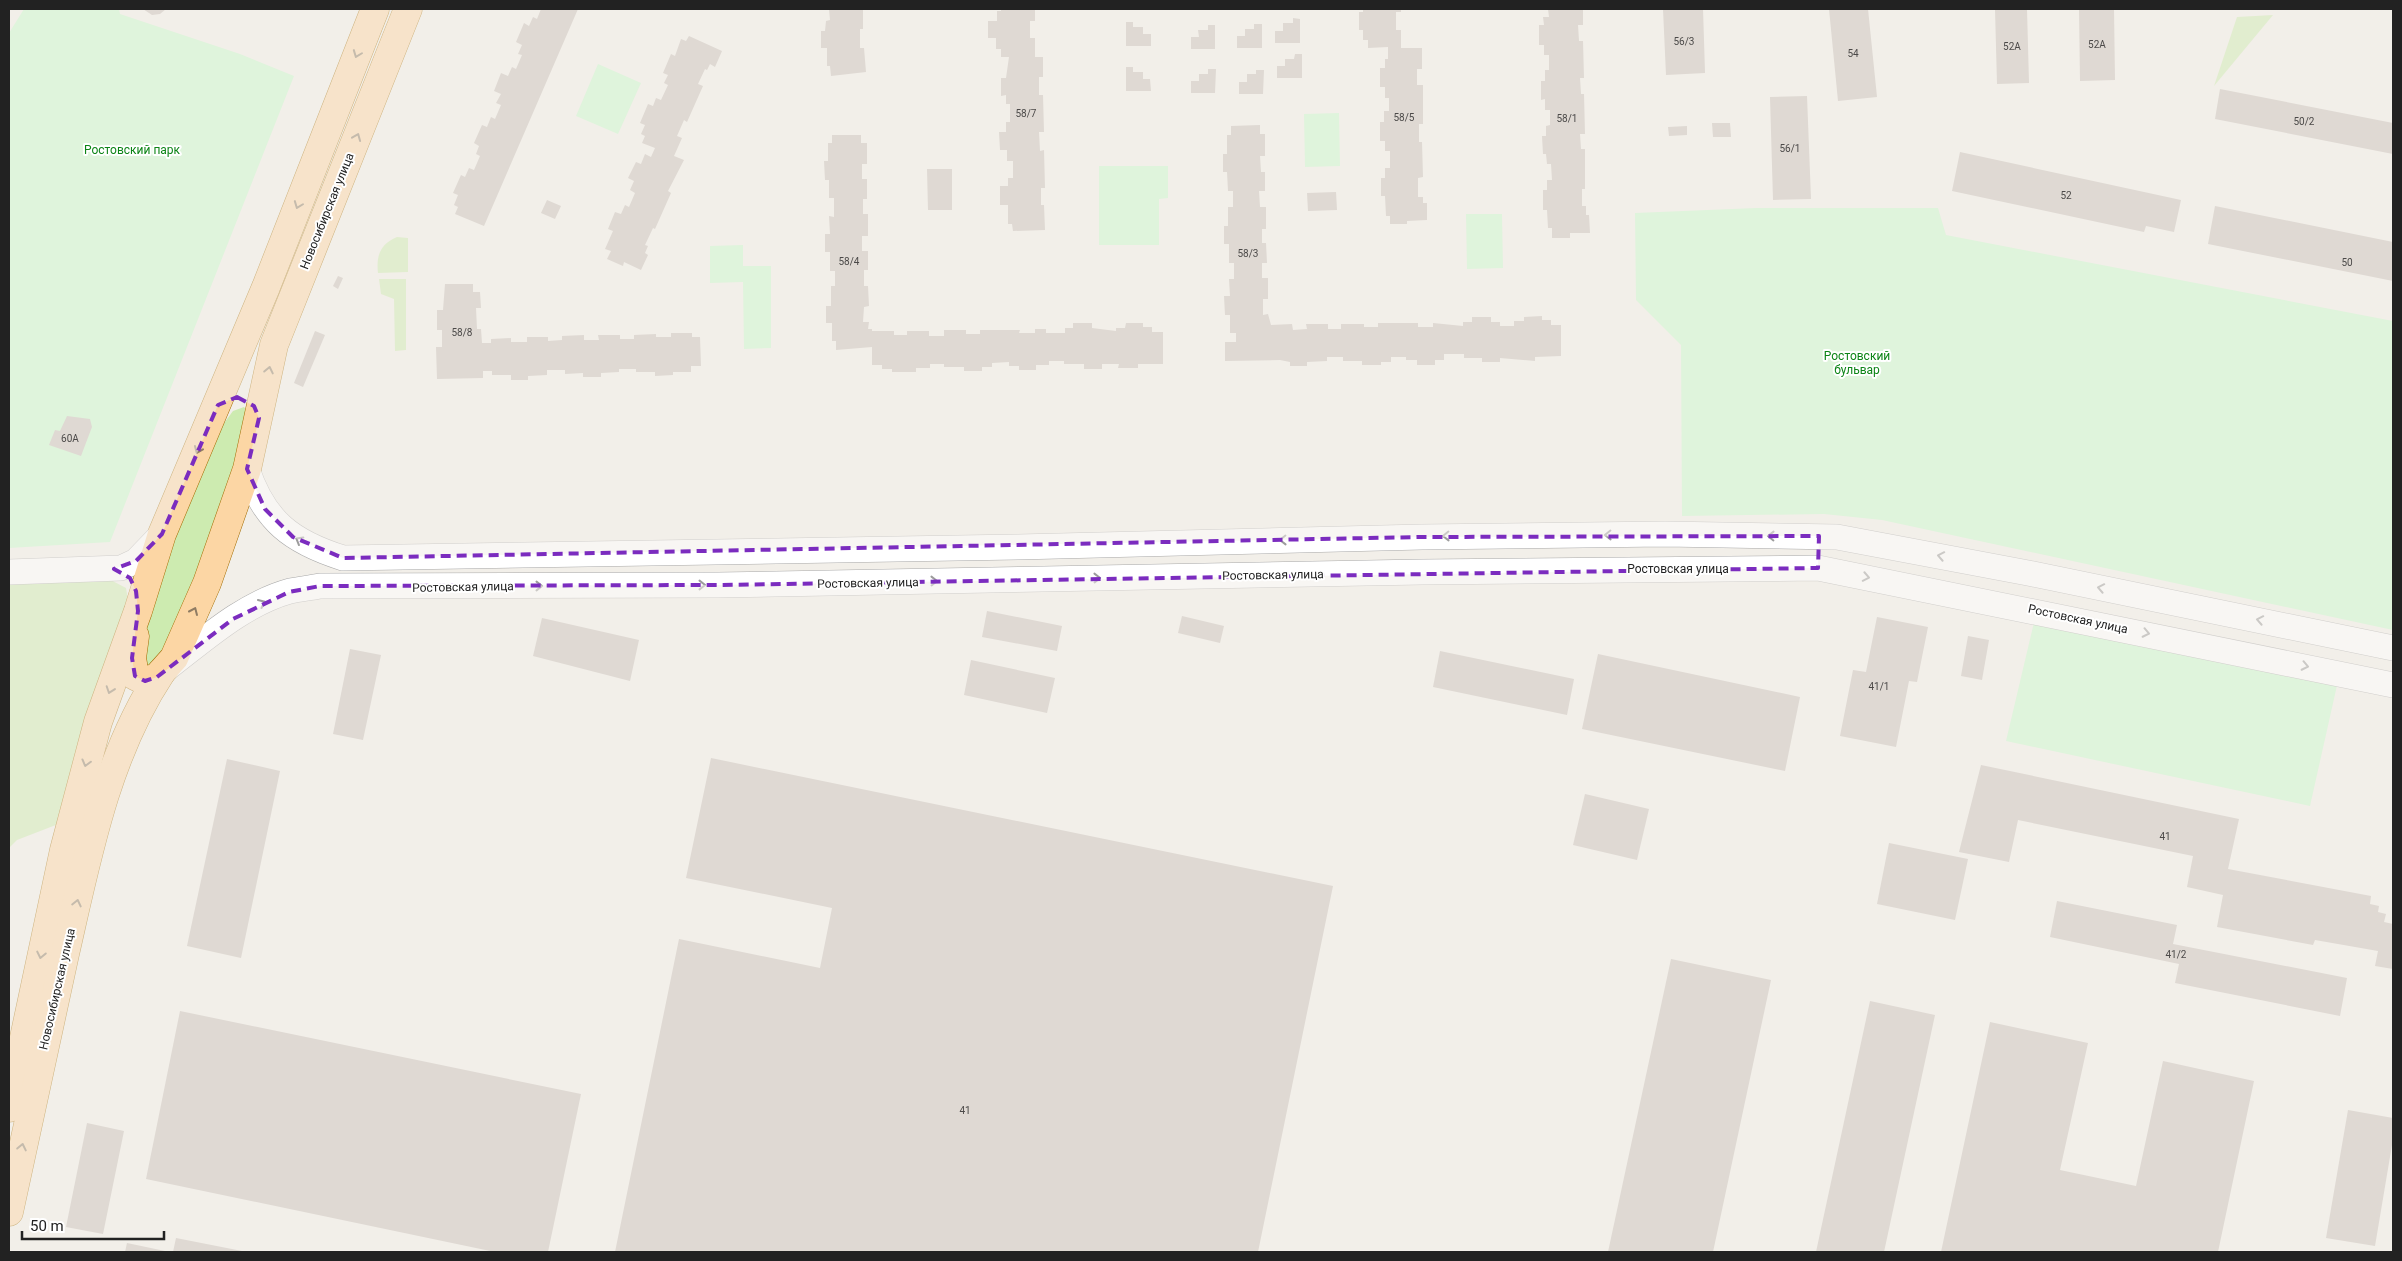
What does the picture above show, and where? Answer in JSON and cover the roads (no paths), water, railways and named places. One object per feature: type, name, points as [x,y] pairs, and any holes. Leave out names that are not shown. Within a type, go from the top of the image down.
[{"type":"main road","points":[[163,672],[157,678],[145,681],[136,676],[132,658],[138,611],[162,534],[218,405],[266,287],[375,9]]},
{"type":"main road","name":"Новосибирская улица","points":[[9,1212],[88,851],[114,769],[142,702],[174,658],[207,583],[247,469],[274,346],[408,9]]},
{"type":"main road","points":[[218,405],[228,398],[244,398],[254,406],[258,418]]},
{"type":"main road","name":"Новосибирская улица","points":[[9,1108],[64,850],[100,716],[138,611]]},
{"type":"street","points":[[247,469],[255,492],[279,526],[293,537],[318,550],[344,558],[1422,537],[1665,534],[1837,536],[2019,571],[2393,648]]},
{"type":"street","points":[[9,572],[114,569],[136,561],[162,534]]},
{"type":"street","points":[[1818,568],[1819,536]]},
{"type":"street","points":[[829,550],[829,583]]},
{"type":"street","name":"Ростовская улица","points":[[163,672],[234,619],[258,605],[290,592],[320,586],[829,583],[1412,572],[1818,568],[2393,685]]},
{"type":"street","points":[[114,569],[123,572],[134,584],[138,611]]},
{"type":"park label","name":"Ростовский парк","points":[[132,150]]},
{"type":"park label","name":"Ростовский бульвар","points":[[1857,363]]}]
